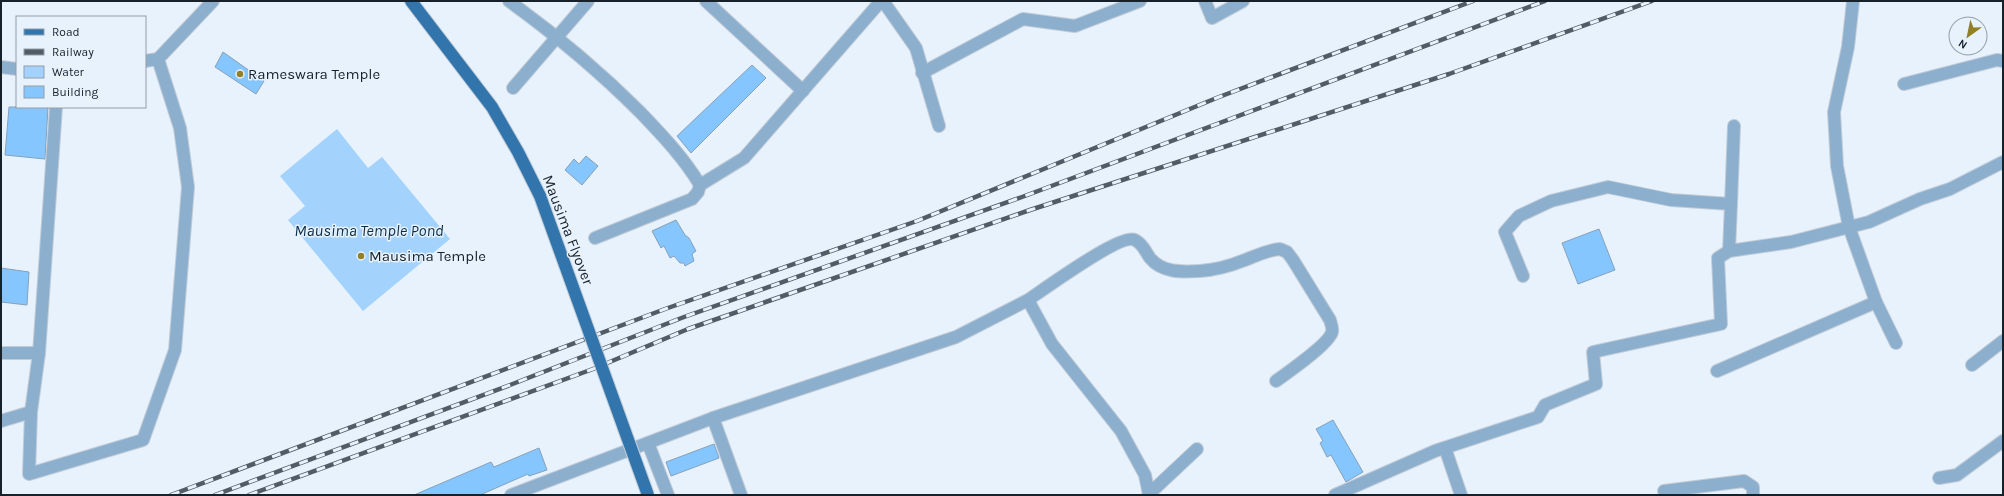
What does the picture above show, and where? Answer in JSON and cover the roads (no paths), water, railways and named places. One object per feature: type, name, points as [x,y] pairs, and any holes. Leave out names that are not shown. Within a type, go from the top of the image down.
[{"type":"main road","name":"Mausima Flyover","points":[[411,1],[492,108],[518,152],[540,196],[648,495]]},
{"type":"street","points":[[146,61],[158,59],[213,1]]},
{"type":"street","points":[[509,1],[557,36],[608,79],[667,140],[700,185]]},
{"type":"street","points":[[513,88],[588,1]]},
{"type":"street","points":[[706,1],[803,91]]},
{"type":"street","points":[[595,238],[692,199],[698,192],[700,185],[744,158],[882,1],[916,48],[922,73],[939,126]]},
{"type":"street","points":[[922,73],[1022,19],[1075,26],[1140,1]]},
{"type":"street","points":[[1205,1],[1212,18],[1243,1]]},
{"type":"street","points":[[1853,1],[1848,47],[1834,112],[1837,166],[1849,227],[1876,302],[1896,343]]},
{"type":"street","points":[[56,108],[39,353],[31,412],[29,474],[143,440],[175,350],[188,187],[180,128],[158,59]]},
{"type":"street","points":[[1904,84],[1997,60],[2003,61]]},
{"type":"street","points":[[1,67],[16,69]]},
{"type":"street","points":[[1729,251],[1734,126]]},
{"type":"street","points":[[1335,495],[1445,448],[1538,417],[1544,405],[1596,384],[1593,352],[1721,324],[1718,258],[1729,251],[1791,242],[1869,222],[1920,199],[1950,189],[2003,162]]},
{"type":"street","points":[[1524,276],[1505,232],[1519,216],[1551,201],[1608,187],[1671,200],[1730,204]]},
{"type":"street","points":[[511,495],[713,418],[956,337],[1028,300],[1094,256],[1119,241],[1129,238],[1134,239],[1142,245],[1157,266],[1168,270],[1202,271],[1240,262],[1266,252],[1280,249],[1287,252],[1330,320],[1332,333],[1326,342],[1276,381]]},
{"type":"street","points":[[1028,300],[1052,344],[1121,431],[1145,475],[1149,495]]},
{"type":"street","points":[[1717,372],[1876,302]]},
{"type":"street","points":[[1972,365],[2003,341]]},
{"type":"street","points":[[1,353],[39,353]]},
{"type":"street","points":[[1,421],[31,412]]},
{"type":"street","points":[[713,418],[741,495]]},
{"type":"street","points":[[1939,478],[1957,475],[2003,441]]},
{"type":"street","points":[[648,443],[668,495]]},
{"type":"street","points":[[1149,495],[1197,448]]},
{"type":"street","points":[[1445,448],[1461,495]]},
{"type":"street","points":[[1664,490],[1744,481],[1753,487],[1754,495]]},
{"type":"water","name":"Mausima Temple Pond","points":[[337,129],[368,168],[382,157],[450,239],[363,311],[288,220],[305,206],[280,176]]},
{"type":"railway","points":[[171,495],[665,309],[917,221],[1219,97],[1473,1]]},
{"type":"railway","points":[[215,495],[510,385],[684,317],[1022,197],[1545,1]]},
{"type":"railway","points":[[249,495],[593,369],[688,329],[1030,210],[1449,74],[1652,1]]},
{"type":"place","name":"Rameswara Temple","points":[[240,74]]},
{"type":"place","name":"Mausima Temple","points":[[361,256]]}]
